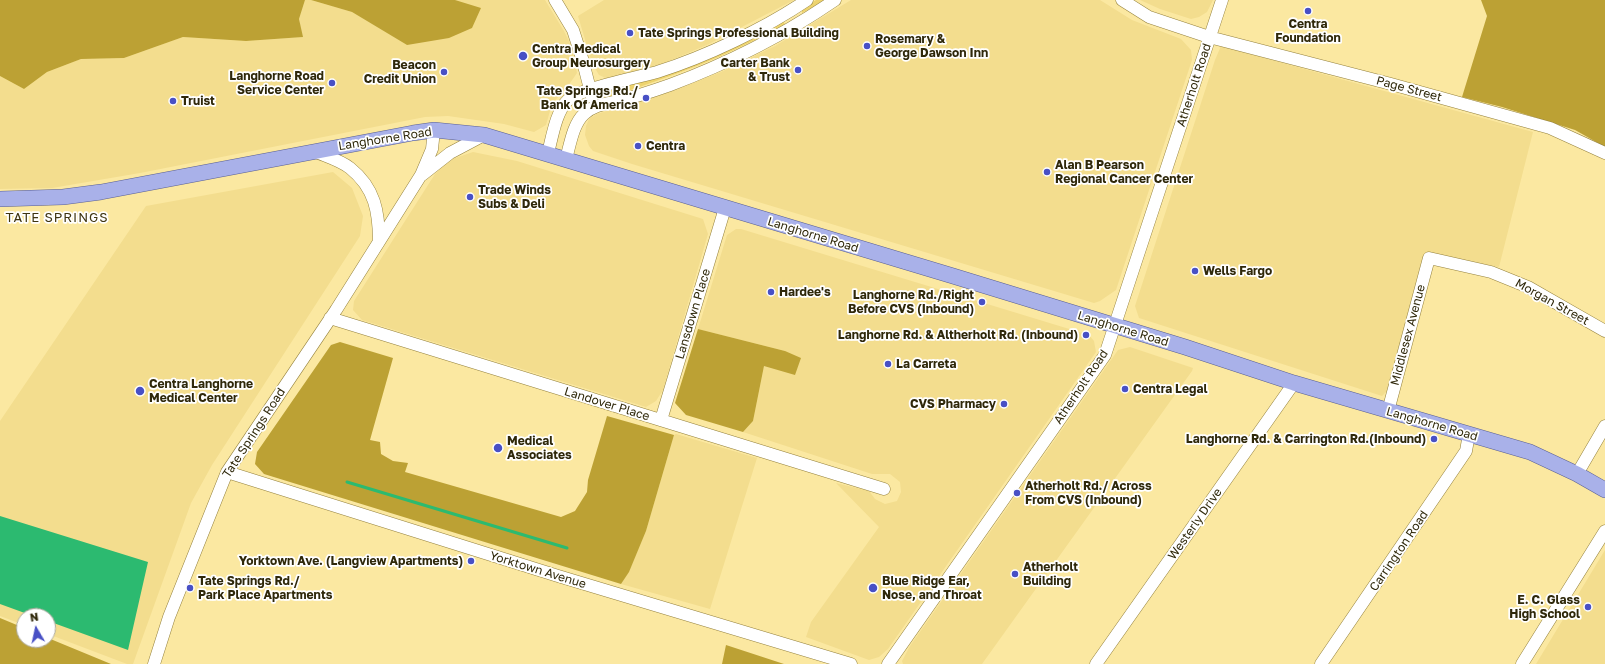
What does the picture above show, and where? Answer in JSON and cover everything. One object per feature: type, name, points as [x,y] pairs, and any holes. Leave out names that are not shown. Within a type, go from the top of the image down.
[{"type":"main road","name":"Langhorne Road","points":[[0,199],[63,197],[101,192],[314,151],[434,130],[484,135],[566,158],[725,208],[953,276],[1294,383],[1530,452],[1577,474],[1605,490]]},
{"type":"street","points":[[555,0],[573,30],[582,58],[589,90],[595,106]]},
{"type":"street","points":[[548,153],[556,119],[568,99],[589,90],[658,71],[727,44],[791,11],[807,0]]},
{"type":"street","points":[[566,158],[579,121],[583,115],[595,106],[619,101],[670,85],[745,54],[798,25],[836,0]]},
{"type":"street","name":"Page Street","points":[[1122,0],[1149,16],[1209,37],[1421,92],[1550,128],[1605,153]]},
{"type":"street","name":"Atherholt Road","points":[[888,664],[1105,355],[1116,327],[1222,0]]},
{"type":"street","name":"Tate Springs Road","points":[[154,664],[169,617],[227,472],[380,242],[421,176],[432,149],[434,130]]},
{"type":"street","name":"Tate Springs Road","points":[[421,176],[450,153],[484,135]]},
{"type":"street","points":[[314,151],[343,163],[362,180],[373,196],[379,216],[380,242]]},
{"type":"street","name":"Lansdown Place","points":[[661,420],[725,208]]},
{"type":"street","name":"Morgan Street","points":[[1429,258],[1491,272],[1528,287],[1605,331]]},
{"type":"street","name":"Middlesex Avenue","points":[[1388,411],[1429,258]]},
{"type":"street","name":"Landover Place","points":[[330,318],[884,489]]},
{"type":"street","name":"Westerly Drive","points":[[1096,664],[1294,383]]},
{"type":"street","points":[[1577,474],[1605,426]]},
{"type":"street","name":"Carrington Road","points":[[1321,664],[1466,451],[1469,434]]},
{"type":"street","name":"Yorktown Avenue","points":[[227,472],[564,578],[850,664]]},
{"type":"street","points":[[1522,664],[1605,531]]},
{"type":"shaded area","points":[[0,0],[305,0],[299,19],[303,37],[246,41],[183,37],[124,58],[81,59],[47,72],[24,89],[0,76]]},
{"type":"shaded area","points":[[305,0],[311,0],[352,12],[407,45],[456,1],[455,0],[545,0],[572,47],[577,73],[552,104],[546,125],[534,132],[504,124],[448,116],[425,117],[140,173],[52,188],[0,189],[0,76],[24,89],[47,72],[81,59],[124,58],[183,37],[246,41],[302,37],[299,19]]},
{"type":"shaded area","points":[[311,0],[455,0],[481,8],[472,28],[449,38],[407,45],[352,12]]},
{"type":"shaded area","points":[[604,0],[794,0],[709,44],[660,65],[617,78],[608,79],[599,75],[592,63],[578,16]]},
{"type":"shaded area","points":[[816,0],[826,0],[802,13],[802,9]]},
{"type":"shaded area","points":[[851,0],[1100,0],[1132,20],[1181,39],[1191,50],[1192,60],[1116,290],[1100,301],[1094,303],[632,164],[593,151],[589,146],[585,135],[586,126],[589,119],[597,114],[673,91],[721,72],[775,46]]},
{"type":"shaded area","points":[[1140,0],[1213,0],[1207,12],[1199,17],[1191,19],[1160,9]]},
{"type":"shaded area","points":[[1481,0],[1605,0],[1605,147],[1575,130],[1502,107],[1462,97],[1487,16]]},
{"type":"shaded area","points":[[783,21],[785,24],[784,25],[700,65],[612,96],[601,95],[601,93],[661,75]]},
{"type":"shaded area","points":[[1221,46],[1533,132],[1499,267],[1433,254],[1421,263],[1387,391],[1382,396],[1139,318],[1135,306],[1215,60]]},
{"type":"shaded area","points":[[473,152],[517,161],[703,219],[708,234],[663,390],[656,401],[646,407],[362,320],[353,310],[354,301],[435,174],[449,160]]},
{"type":"shaded area","name":"Centra Langhorne Medical Center","points":[[333,172],[352,188],[363,216],[360,236],[212,465],[191,503],[133,664],[127,664],[56,637],[56,608],[16,608],[16,622],[0,616],[0,421],[146,206]]},
{"type":"shaded area","points":[[736,229],[741,229],[1089,335],[1094,341],[1096,352],[888,649],[879,657],[869,660],[806,637],[811,622],[879,527],[836,483],[869,491],[875,499],[885,504],[897,501],[901,492],[900,482],[890,474],[872,474],[743,432],[753,421],[764,366],[785,351],[698,329],[727,235]]},
{"type":"shaded area","points":[[698,329],[785,351],[801,358],[795,375],[764,366],[753,421],[743,432],[686,415],[675,403]]},
{"type":"shaded area","points":[[340,342],[393,358],[370,440],[380,442],[381,454],[393,461],[408,463],[405,472],[561,517],[575,511],[587,492],[588,480],[607,416],[674,435],[646,531],[629,572],[621,584],[264,474],[255,464],[257,452],[331,345]]},
{"type":"shaded area","points":[[1130,347],[1193,368],[1192,371],[982,664],[903,664],[902,661],[910,646],[1118,350]]},
{"type":"shaded area","points":[[676,434],[757,458],[710,609],[621,584],[629,571],[646,531],[674,435]]},
{"type":"shaded area","points":[[0,516],[148,562],[128,650],[56,624],[56,608],[16,608],[16,610],[0,604]]},
{"type":"shaded area","name":"E. C. Glass High School","points":[[1605,550],[1605,664],[1536,664]]},
{"type":"shaded area","points":[[0,618],[16,625],[16,648],[56,648],[56,641],[111,664],[0,664]]},
{"type":"shaded area","points":[[726,645],[784,664],[722,664]]},
{"type":"waterway","points":[[347,482],[567,548]]},
{"type":"place","name":"Centra Foundation","points":[[1308,11]]},
{"type":"place","name":"Tate Springs Professional Building","points":[[630,33]]},
{"type":"place","name":"Rosemary & George Dawson Inn","points":[[867,46]]},
{"type":"place","name":"Centra Medical Group Neurosurgery","points":[[523,56]]},
{"type":"place","name":"Carter Bank & Trust","points":[[798,70]]},
{"type":"place","name":"Beacon Credit Union","points":[[444,72]]},
{"type":"place","name":"Langhorne Road Service Center","points":[[332,83]]},
{"type":"place","name":"Tate Springs Rd./ Bank Of America","points":[[646,98]]},
{"type":"place","name":"Truist","points":[[173,101]]},
{"type":"place","name":"Centra","points":[[638,146]]},
{"type":"place","name":"Alan B Pearson Regional Cancer Center","points":[[1047,172]]},
{"type":"place","name":"Trade Winds Subs & Deli","points":[[470,197]]},
{"type":"place","name":"Wells Fargo","points":[[1195,271]]},
{"type":"place","name":"Hardee's","points":[[771,292]]},
{"type":"place","name":"Langhorne Rd./Right Before CVS (Inbound)","points":[[982,302]]},
{"type":"place","name":"Langhorne Rd. & Altherholt Rd. (Inbound)","points":[[1086,335]]},
{"type":"place","name":"La Carreta","points":[[888,364]]},
{"type":"place","name":"Centra Legal","points":[[1125,389]]},
{"type":"place","name":"Centra Langhorne Medical Center","points":[[140,391]]},
{"type":"place","name":"CVS Pharmacy","points":[[1004,404]]},
{"type":"place","name":"Langhorne Rd. & Carrington Rd.(Inbound)","points":[[1434,439]]},
{"type":"place","name":"Medical Associates","points":[[498,448]]},
{"type":"place","name":"Atherholt Rd./ Across From CVS (Inbound)","points":[[1017,493]]},
{"type":"place","name":"Yorktown Ave. (Langview Apartments)","points":[[471,561]]},
{"type":"place","name":"Atherholt Building","points":[[1015,574]]},
{"type":"place","name":"Tate Springs Rd./ Park Place Apartments","points":[[190,588]]},
{"type":"place","name":"Blue Ridge Ear, Nose, and Throat","points":[[873,588]]},
{"type":"place","name":"E. C. Glass High School","points":[[1588,607]]},
{"type":"district","name":"TATE SPRINGS","points":[[57,218]]}]
